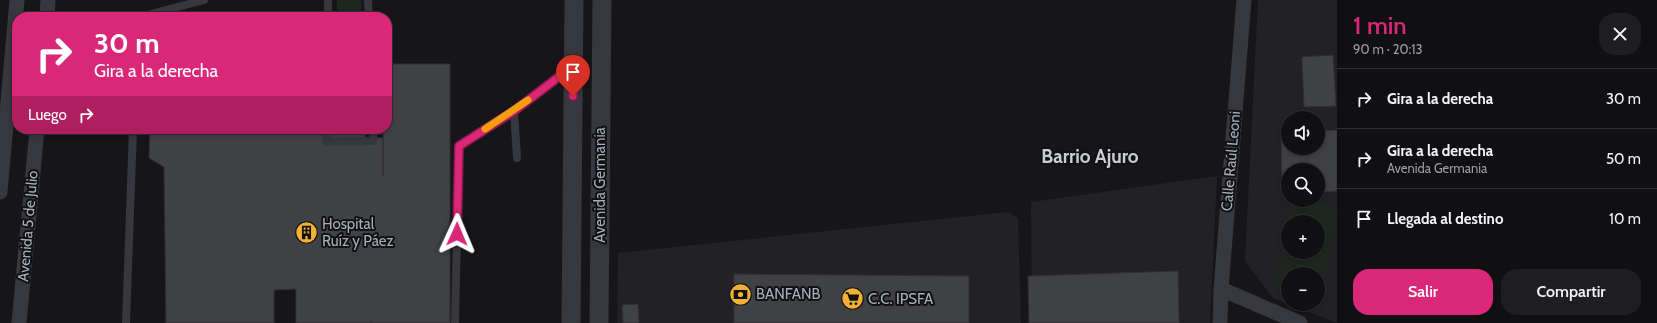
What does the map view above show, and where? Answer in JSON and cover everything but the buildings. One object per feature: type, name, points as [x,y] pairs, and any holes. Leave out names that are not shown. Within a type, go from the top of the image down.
[{"type":"street","name":"Avenida 5 de Julio","points":[[16,12],[17,0]]},
{"type":"street","points":[[47,12],[48,0]]},
{"type":"street","name":"Avenida Germania","points":[[571,323],[574,0]]},
{"type":"street","name":"Avenida Germania","points":[[599,323],[602,0]]},
{"type":"street","name":"Calle Raúl Leoni","points":[[1220,323],[1221,289],[1244,0]]},
{"type":"street","name":"Avenida 5 de Julio","points":[[0,192],[12,56]]},
{"type":"street","name":"Avenida 5 de Julio","points":[[19,323],[37,134]]},
{"type":"street","points":[[1221,289],[1300,323]]},
{"type":"lane","points":[[159,12],[204,0]]},
{"type":"lane","points":[[328,0],[328,12]]},
{"type":"lane","points":[[368,0],[369,12]]},
{"type":"lane","points":[[455,323],[459,146],[514,111],[573,66]]},
{"type":"lane","points":[[514,111],[517,158]]},
{"type":"lane","points":[[126,323],[133,134]]},
{"type":"lane","points":[[327,134],[326,142],[373,141],[372,134]]},
{"type":"shaded area","points":[[337,0],[361,0],[361,12],[337,12]]},
{"type":"shaded area","points":[[1258,0],[1337,0],[1337,323],[1306,311],[1325,311],[1325,267],[1281,267],[1281,301],[1273,298],[1245,261]]},
{"type":"shaded area","points":[[1217,176],[1210,323],[1032,323],[1031,202]]},
{"type":"shaded area","points":[[1325,205],[1337,207],[1325,281],[1325,267],[1281,267],[1281,285],[1275,284],[1281,252],[1281,259],[1325,259],[1325,215],[1288,215],[1290,207],[1325,207]]},
{"type":"shaded area","points":[[1008,212],[1018,218],[1021,323],[617,323],[618,253]]},
{"type":"slow traffic","points":[[485,129],[514,111],[528,100]]},
{"type":"place","name":"Hospital Ruíz y Páez","points":[[307,233]]},
{"type":"place","name":"BANFANB","points":[[741,294]]},
{"type":"place","name":"C.C. IPSFA","points":[[852,299]]},
{"type":"district","name":"Barrio Ajuro","points":[[1090,156]]},
{"type":"route","points":[[457,234],[459,146],[514,111],[573,66],[573,96]]}]
